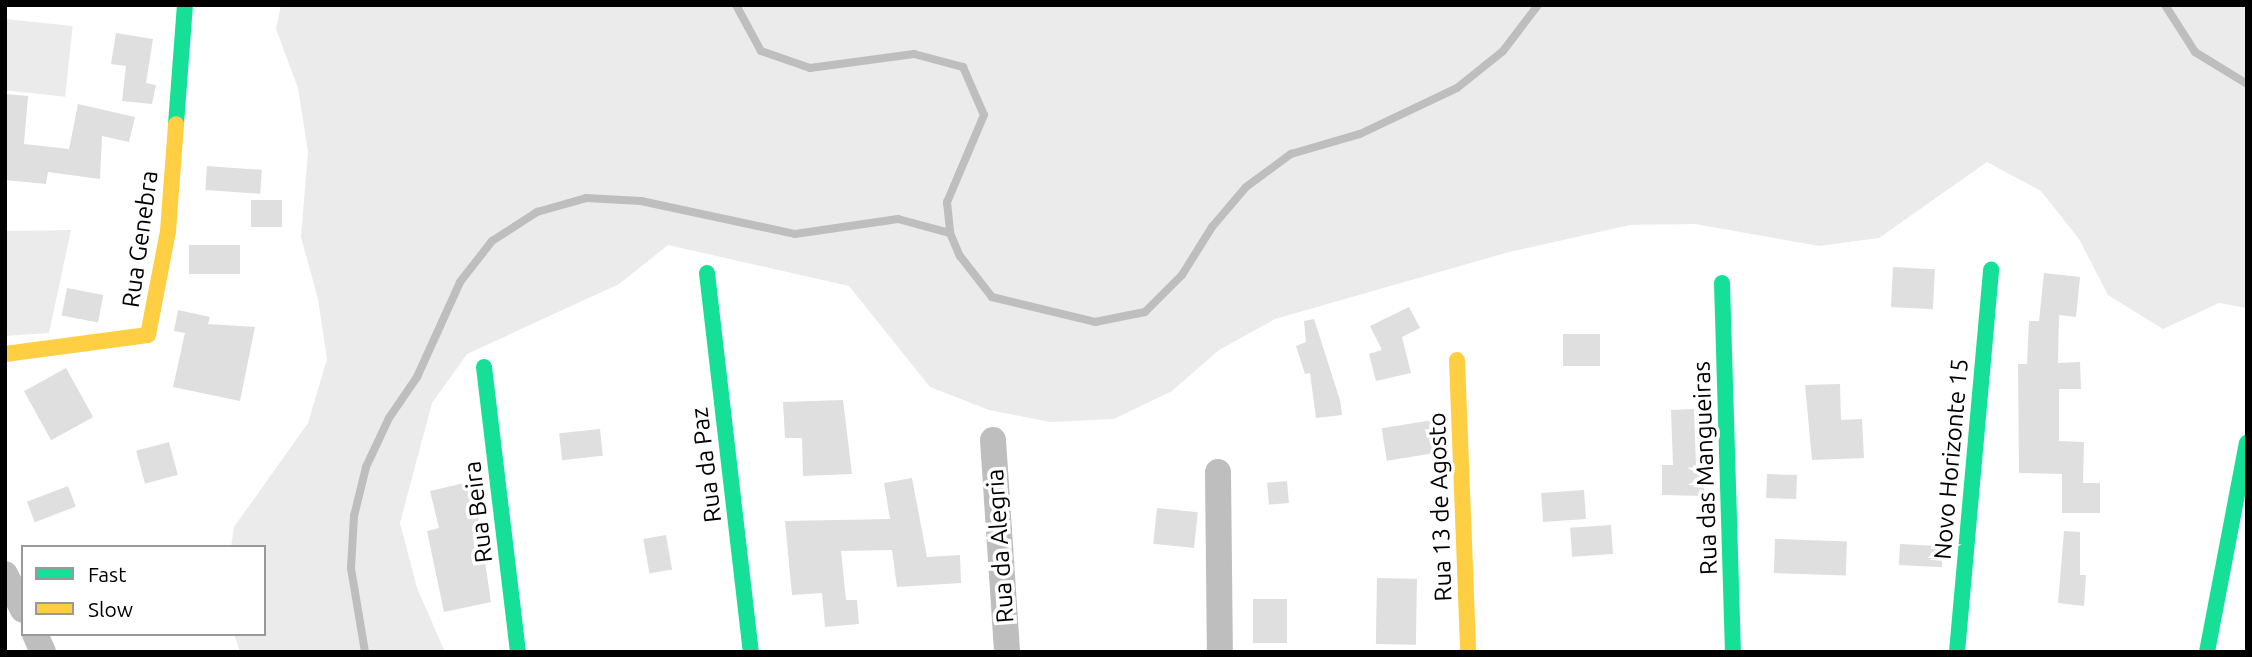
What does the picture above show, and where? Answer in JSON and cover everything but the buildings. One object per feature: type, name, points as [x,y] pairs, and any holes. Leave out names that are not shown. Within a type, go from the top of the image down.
[{"type":"street","name":"Rua Genebra","points":[[5,354],[148,335],[168,231],[186,5]]},
{"type":"street","name":"Novo Horizonte 15","points":[[1957,652],[1991,270]]},
{"type":"street","name":"Rua da Paz","points":[[707,272],[751,652]]},
{"type":"street","name":"Rua das Mangueiras","points":[[1722,283],[1733,652]]},
{"type":"street","name":"Rua 13 de Agosto","points":[[1457,360],[1468,652]]},
{"type":"street","name":"Rua Beira","points":[[484,367],[518,652]]},
{"type":"street","name":"Rua da Alegria","points":[[993,440],[1007,652]]},
{"type":"street","points":[[2207,652],[2247,443]]},
{"type":"street","points":[[1218,472],[1220,652]]},
{"type":"street","points":[[5,574],[21,606]]},
{"type":"street","points":[[36,636],[43,652]]},
{"type":"shaded area","points":[[281,5],[2247,5],[2247,308],[2219,303],[2163,329],[2108,295],[2079,239],[2041,191],[1987,162],[1879,238],[1819,246],[1695,224],[1630,225],[1509,252],[1275,319],[1219,350],[1172,391],[1114,419],[1050,422],[989,410],[930,387],[849,286],[668,245],[619,284],[467,354],[432,403],[400,523],[417,588],[445,652],[240,652],[235,636],[266,636],[266,545],[231,545],[234,527],[308,423],[327,359],[318,299],[301,237],[308,152],[298,88],[276,29]]},
{"type":"shaded area","points":[[5,19],[73,26],[65,97],[5,90]]},
{"type":"shaded area","points":[[71,230],[49,333],[5,336],[5,231]]},
{"type":"waterway","points":[[736,5],[761,51],[810,68],[914,54],[963,67],[984,115],[947,202],[950,233],[960,256],[992,297],[1095,322],[1145,312],[1182,275],[1212,227],[1246,187],[1291,154],[1360,134],[1457,88],[1503,51],[1538,5]]},
{"type":"waterway","points":[[2165,5],[2195,52],[2247,84]]},
{"type":"waterway","points":[[365,652],[351,568],[354,516],[366,467],[389,418],[417,377],[460,282],[492,241],[537,212],[586,198],[641,201],[795,234],[898,219],[950,233]]},
{"type":"traffic: fast","points":[[176,124],[185,5]]},
{"type":"traffic: fast","points":[[1957,652],[1991,270]]},
{"type":"traffic: fast","points":[[707,273],[751,652]]},
{"type":"traffic: fast","points":[[1722,283],[1733,652]]},
{"type":"traffic: fast","points":[[484,367],[518,652]]},
{"type":"traffic: fast","points":[[2207,652],[2247,443]]},
{"type":"traffic: slow","points":[[5,354],[148,335],[168,231],[176,124]]},
{"type":"traffic: slow","points":[[1457,360],[1468,652]]}]
